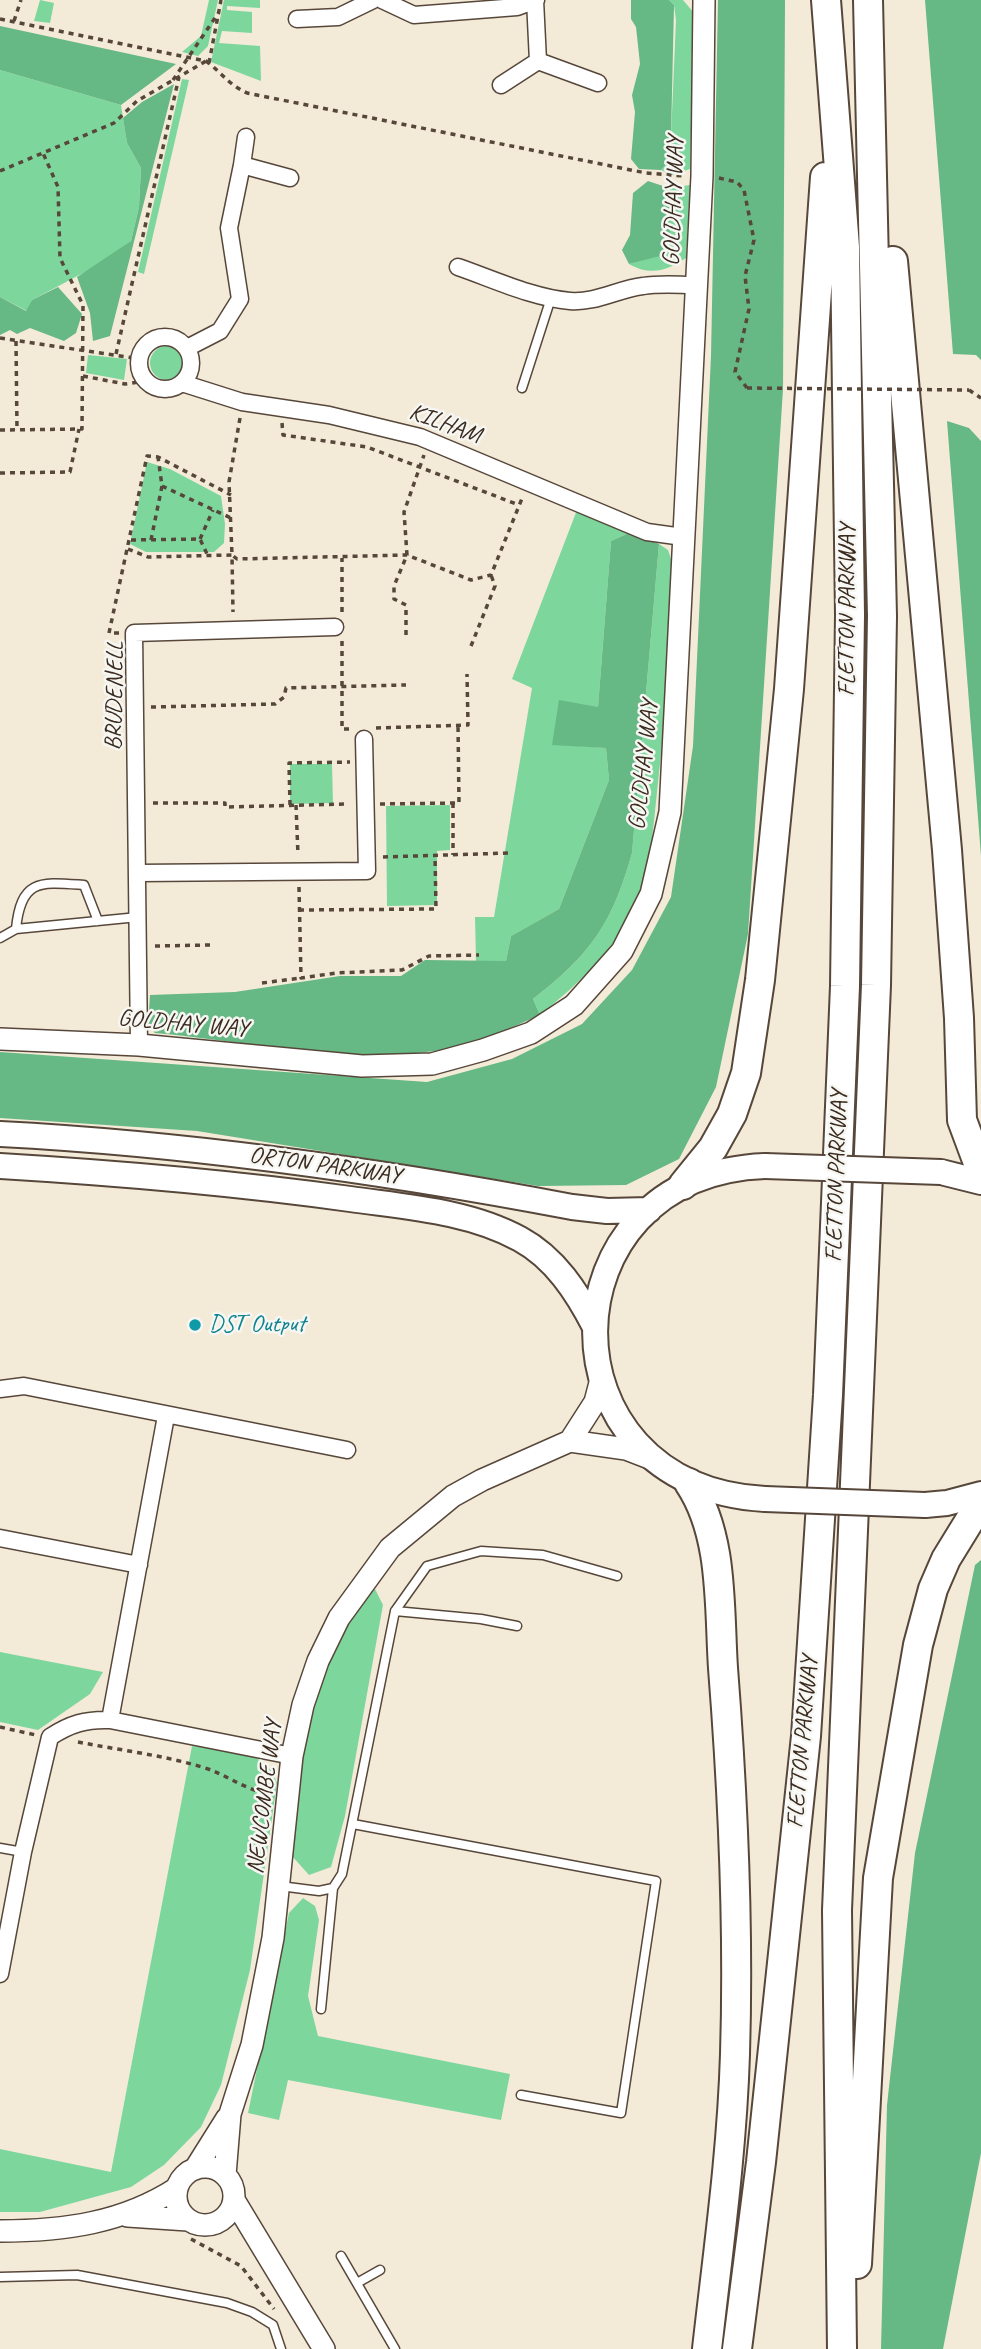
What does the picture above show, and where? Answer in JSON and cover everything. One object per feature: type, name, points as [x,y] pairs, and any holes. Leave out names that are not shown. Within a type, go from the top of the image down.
[{"type":"highway","name":"FLETTON PARKWAY","points":[[737,2349],[761,2162],[806,1736],[828,1395],[845,1000],[850,615],[845,247],[826,0]]},
{"type":"highway","name":"FLETTON PARKWAY","points":[[842,2349],[837,1910],[876,985],[882,616],[869,0]]},
{"type":"highway","points":[[869,0],[959,1018],[962,1120],[981,1171]]},
{"type":"highway","points":[[683,1185],[713,1148],[732,1114],[746,1073],[760,980],[789,689],[831,91]]},
{"type":"highway","points":[[959,1018],[981,1085]]},
{"type":"highway","points":[[689,1483],[701,1502],[715,1563],[727,1723],[736,1934],[735,2056],[727,2174],[707,2349]]},
{"type":"highway","points":[[853,2349],[878,1878],[918,1646],[933,1589],[946,1559],[981,1502]]},
{"type":"main road","name":"ORTON PARKWAY","points":[[0,1135],[181,1147],[369,1171],[572,1207],[649,1210]]},
{"type":"main road","name":"ORTON PARKWAY","points":[[0,1166],[175,1179],[298,1192],[418,1209],[496,1227],[523,1240],[556,1267],[578,1293],[594,1327]]},
{"type":"main road","points":[[981,1182],[941,1172],[765,1166],[723,1170],[683,1185],[649,1210],[631,1229],[610,1263],[598,1300],[594,1327],[601,1379],[621,1422],[652,1459],[689,1483],[726,1495],[765,1499],[925,1505],[947,1503],[981,1494]]},
{"type":"street","points":[[297,19],[338,17],[373,0]]},
{"type":"street","points":[[382,0],[414,15],[517,7],[535,0],[538,61]]},
{"type":"street","name":"GOLDHAY WAY","points":[[0,1039],[139,1045],[362,1066],[432,1064],[531,1033],[575,1005],[622,951],[651,894],[670,812],[702,176],[704,0]]},
{"type":"street","points":[[538,61],[598,83]]},
{"type":"street","points":[[501,85],[538,61]]},
{"type":"street","points":[[187,348],[220,331],[240,299],[229,228],[246,136]]},
{"type":"street","points":[[242,165],[290,178]]},
{"type":"street","points":[[458,267],[551,298],[572,302],[597,299],[645,285],[697,285]]},
{"type":"street","points":[[147,381],[140,367],[140,359],[148,343],[164,337],[180,341],[187,348],[191,362],[182,383]]},
{"type":"street","name":"KILHAM","points":[[147,381],[168,389],[182,383],[242,402],[370,423],[430,440],[647,532],[683,537]]},
{"type":"street","name":"BRUDENELL","points":[[139,1045],[134,633],[339,626]]},
{"type":"street","points":[[139,873],[366,871],[364,734]]},
{"type":"street","points":[[570,1441],[585,1423],[595,1402],[601,1379]]},
{"type":"street","points":[[0,1389],[24,1386],[347,1450]]},
{"type":"street","points":[[110,1720],[166,1416]]},
{"type":"street","points":[[570,1441],[626,1448],[652,1459]]},
{"type":"street","name":"NEWCOMBE WAY","points":[[225,2175],[230,2113],[262,2000],[280,1886],[292,1756],[303,1705],[318,1661],[339,1618],[390,1548],[453,1496],[482,1480],[570,1441]]},
{"type":"street","points":[[0,1538],[139,1565]]},
{"type":"street","points":[[0,1974],[23,1852],[50,1737],[67,1726],[90,1719],[110,1720],[292,1756]]},
{"type":"street","name":"NEWCOMBE WAY","points":[[195,2169],[230,2113]]},
{"type":"street","points":[[0,2231],[27,2231],[126,2216],[177,2188],[187,2174],[195,2169],[211,2168],[225,2175],[231,2183],[234,2200],[324,2349]]},
{"type":"street","points":[[177,2188],[178,2206],[188,2229]]},
{"type":"street","points":[[126,2216],[188,2229],[212,2224],[227,2216],[234,2200]]},
{"type":"street","points":[[212,2224],[261,2247]]},
{"type":"lane","points":[[522,388],[551,298]]},
{"type":"lane","points":[[16,929],[18,905],[24,893],[48,883],[84,885],[98,921]]},
{"type":"lane","points":[[0,938],[16,929],[138,917]]},
{"type":"lane","points":[[321,2009],[333,1888],[342,1874],[396,1611],[428,1566],[481,1551],[543,1555],[617,1576]]},
{"type":"lane","points":[[396,1611],[481,1619],[517,1626]]},
{"type":"lane","points":[[353,1824],[656,1881],[621,2113],[521,2095]]},
{"type":"lane","points":[[0,1848],[23,1852]]},
{"type":"lane","points":[[280,1886],[319,1891],[333,1888]]},
{"type":"lane","points":[[341,2256],[395,2349]]},
{"type":"lane","points":[[357,2283],[380,2270]]},
{"type":"lane","points":[[0,2277],[77,2275],[227,2303],[252,2312],[274,2325],[281,2349]]},
{"type":"path","points":[[14,22],[21,0]]},
{"type":"path","points":[[0,171],[114,123],[137,101],[207,62],[221,0]]},
{"type":"path","points":[[172,81],[219,12]]},
{"type":"path","points":[[0,19],[189,56],[207,62],[220,72],[231,86],[247,93],[646,173],[702,176],[737,182],[744,190],[754,240],[745,276],[749,309],[735,372],[747,388],[970,390],[981,398]]},
{"type":"path","points":[[116,354],[179,77]]},
{"type":"path","points":[[0,473],[70,472],[79,429],[82,429],[85,349],[83,305],[60,258],[58,187],[43,153]]},
{"type":"path","points":[[0,338],[140,359]]},
{"type":"path","points":[[16,340],[18,430]]},
{"type":"path","points":[[83,376],[125,384],[147,381]]},
{"type":"path","points":[[233,630],[229,482],[240,415],[250,416]]},
{"type":"path","points":[[282,418],[283,435],[368,447],[519,505]]},
{"type":"path","points":[[0,430],[79,429]]},
{"type":"path","points":[[406,635],[406,605],[394,599],[394,586],[407,555],[404,512],[430,440]]},
{"type":"path","points":[[134,633],[108,633],[131,540],[147,456],[158,457],[231,495]]},
{"type":"path","points":[[151,540],[162,486],[158,457]]},
{"type":"path","points":[[471,646],[495,586],[491,575],[529,481]]},
{"type":"path","points":[[162,486],[231,519]]},
{"type":"path","points":[[200,540],[213,510]]},
{"type":"path","points":[[131,540],[200,540]]},
{"type":"path","points":[[200,540],[208,555]]},
{"type":"path","points":[[128,549],[148,557],[232,555],[237,559],[407,555],[471,580],[491,575]]},
{"type":"path","points":[[342,558],[339,626],[342,729],[364,734],[468,725],[467,674]]},
{"type":"path","points":[[135,707],[275,704],[284,697],[286,688],[406,685]]},
{"type":"path","points":[[137,804],[225,803],[225,807],[459,803],[458,725]]},
{"type":"path","points":[[290,805],[289,763],[364,761]]},
{"type":"path","points":[[453,803],[453,855]]},
{"type":"path","points":[[296,805],[301,978]]},
{"type":"path","points":[[366,858],[509,853]]},
{"type":"path","points":[[299,910],[436,909],[435,855]]},
{"type":"path","points":[[139,946],[210,945]]},
{"type":"path","points":[[262,983],[336,973],[402,970],[429,956],[479,956]]},
{"type":"path","points":[[0,1727],[187,1762],[208,1769],[246,1789],[289,1797]]},
{"type":"path","points":[[188,2229],[241,2266],[277,2313]]},
{"type":"green space","points":[[40,0],[54,3],[50,23],[34,21]]},
{"type":"green space","points":[[209,0],[218,0],[208,46],[198,56],[182,52],[201,36]]},
{"type":"green space","points":[[224,0],[260,0],[260,8],[227,6],[227,10],[252,12],[252,33],[222,31],[219,43],[260,46],[261,81],[211,62]]},
{"type":"green space","points":[[631,0],[669,0],[674,5],[671,136],[676,153],[661,170],[639,169],[631,159],[635,112],[632,95],[640,64],[636,27],[631,19]]},
{"type":"green space","points":[[669,0],[683,0],[694,13],[690,169],[672,175],[661,170],[676,153],[671,136],[676,20],[674,5]]},
{"type":"green space","points":[[718,0],[785,0],[783,389],[748,934],[716,1087],[679,1159],[626,1185],[538,1186],[197,1131],[0,1118],[0,1052],[427,1082],[512,1059],[582,1024],[632,970],[671,897],[693,746],[711,356]]},
{"type":"green space","points":[[925,0],[981,0],[981,360],[976,355],[953,354]]},
{"type":"green space","points":[[0,26],[176,64],[121,105],[0,70]]},
{"type":"green space","points":[[0,70],[121,105],[127,143],[141,168],[139,207],[131,241],[100,264],[32,300],[27,311],[0,297]]},
{"type":"green space","points":[[182,79],[189,80],[144,274],[138,272]]},
{"type":"green space","points":[[174,84],[110,336],[93,341],[90,313],[77,277],[131,241],[139,207],[141,168],[127,143],[123,118],[142,102]]},
{"type":"green space","points":[[648,181],[669,188],[670,236],[664,255],[629,264],[622,250],[630,235],[633,193]]},
{"type":"green space","points":[[690,185],[686,258],[672,266],[651,271],[629,264],[664,254],[670,236],[669,188]]},
{"type":"green space","points":[[58,287],[82,314],[76,333],[64,341],[30,328],[17,334],[10,330],[0,335],[0,297],[26,311],[32,300]]},
{"type":"green space","points":[[167,346],[179,351],[184,363],[179,375],[167,380],[155,375],[150,363],[155,351]]},
{"type":"green space","points":[[88,355],[127,359],[124,380],[86,373]]},
{"type":"green space","points":[[947,421],[969,428],[981,441],[981,856]]},
{"type":"green space","points":[[147,462],[170,469],[221,496],[225,524],[224,543],[214,552],[146,552],[130,544]]},
{"type":"green space","points":[[577,510],[631,532],[611,541],[598,707],[552,744],[606,748],[609,780],[559,909],[511,936],[506,961],[476,961],[475,917],[494,917],[532,688],[512,679]]},
{"type":"green space","points":[[631,532],[659,544],[632,853],[616,899],[597,936],[570,967],[533,999],[540,1015],[496,1035],[449,1049],[376,1055],[302,1050],[155,1033],[148,1026],[150,995],[235,992],[340,976],[401,976],[425,960],[506,961],[511,936],[559,909],[609,780],[606,748],[552,745],[559,700],[598,707],[611,541]]},
{"type":"green space","points":[[659,544],[668,550],[672,562],[670,620],[660,763],[653,834],[645,875],[628,919],[607,950],[582,978],[540,1015],[533,999],[570,967],[597,936],[616,899],[632,853]]},
{"type":"green space","points":[[290,764],[332,764],[333,803],[290,804]]},
{"type":"green space","points":[[450,805],[450,850],[437,851],[437,905],[387,906],[386,806]]},
{"type":"green space","points":[[981,1560],[981,2153],[943,2349],[881,2349],[887,2105],[915,1853],[975,1565]]},
{"type":"green space","points":[[374,1587],[383,1605],[345,1816],[331,1867],[309,1875],[292,1856],[301,1773],[311,1718],[327,1665],[347,1627]]},
{"type":"green space","points":[[0,1652],[103,1672],[90,1694],[38,1730],[0,1722]]},
{"type":"green space","points":[[192,1746],[254,1757],[272,1772],[277,1783],[250,1970],[221,2085],[201,2127],[164,2165],[131,2187],[40,2212],[0,2212],[0,2149],[111,2172]]},
{"type":"green space","points":[[303,1898],[315,1906],[319,1920],[308,1996],[318,2036],[510,2074],[501,2120],[288,2080],[279,2120],[248,2113],[289,1913]]},
{"type":"place","name":"DST Output","points":[[195,1325]]}]
